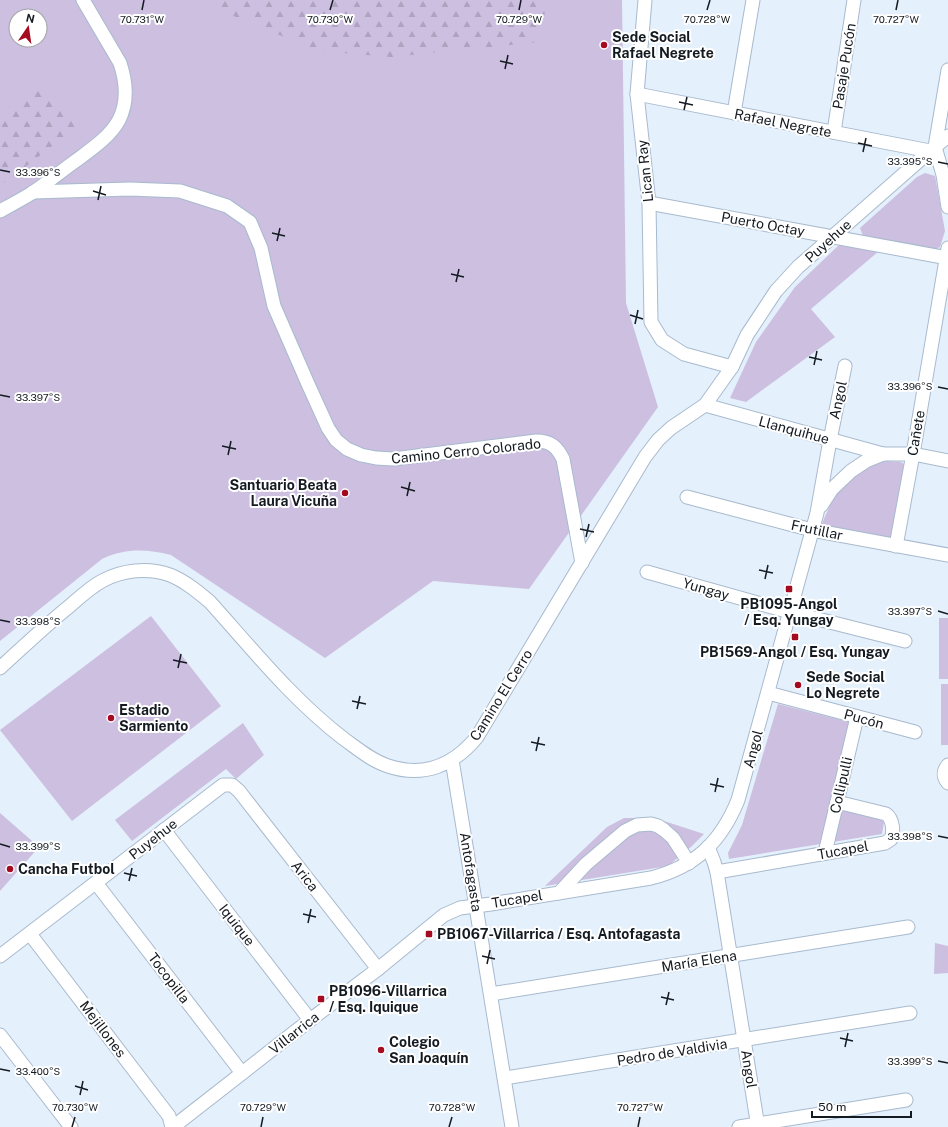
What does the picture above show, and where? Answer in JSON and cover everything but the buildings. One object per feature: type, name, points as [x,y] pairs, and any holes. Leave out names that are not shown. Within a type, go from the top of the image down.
[{"type":"street","name":"Camino Cerro Colorado","points":[[0,211],[33,192],[90,150],[114,127],[123,108],[125,85],[124,74],[120,63],[83,0]]},
{"type":"street","name":"Lican Ray","points":[[645,0],[637,94],[649,204],[651,322],[662,340],[684,354],[732,366]]},
{"type":"street","points":[[734,113],[753,0]]},
{"type":"street","name":"Pasaje Pucón","points":[[834,132],[854,0]]},
{"type":"street","points":[[948,70],[932,149],[943,175],[948,207]]},
{"type":"street","name":"Rafael Negrete","points":[[637,94],[834,132],[932,149]]},
{"type":"street","name":"Puyehue","points":[[732,366],[747,335],[776,291],[798,267],[948,136]]},
{"type":"street","name":"Camino Cerro Colorado","points":[[33,192],[130,189],[180,191],[227,206],[250,222],[261,248],[274,306],[328,428],[336,440],[347,449],[360,455],[388,459],[536,441],[544,441],[552,444],[558,450],[563,459],[582,563]]},
{"type":"street","name":"Puerto Octay","points":[[649,204],[832,237],[947,255]]},
{"type":"street","name":"Cañete","points":[[896,546],[947,255]]},
{"type":"street","name":"Camino El Cerro","points":[[0,668],[48,624],[88,590],[101,581],[116,574],[142,570],[169,575],[182,581],[210,602],[287,688],[307,708],[331,729],[367,756],[377,762],[401,770],[414,771],[431,769],[446,764],[463,752],[477,737],[642,463],[658,440],[671,428],[705,405],[732,366]]},
{"type":"street","name":"Angol","points":[[758,1126],[717,872],[708,847],[727,824],[738,800],[817,513],[845,366]]},
{"type":"street","name":"Llanquihue","points":[[705,405],[883,454],[913,454],[948,461]]},
{"type":"street","name":"Llanquihue","points":[[817,513],[832,489],[851,471],[866,461],[883,454]]},
{"type":"street","name":"Frutillar","points":[[687,497],[812,530],[948,555]]},
{"type":"street","name":"Yungay","points":[[646,572],[790,612],[905,641]]},
{"type":"street","name":"Pucón","points":[[768,694],[915,732]]},
{"type":"street","name":"Collipulli","points":[[825,853],[857,717]]},
{"type":"street","name":"Antofagasta","points":[[452,760],[512,1127]]},
{"type":"street","points":[[948,765],[944,771],[944,775],[948,783]]},
{"type":"street","name":"Puyehue","points":[[0,956],[224,785],[232,785]]},
{"type":"street","name":"Arica","points":[[232,785],[240,791],[378,969]]},
{"type":"street","name":"Tucapel","points":[[717,872],[885,843],[888,841],[892,835],[892,821],[889,816],[837,802]]},
{"type":"street","name":"Tucapel","points":[[559,893],[586,864],[624,831],[637,825],[651,824],[664,830],[673,838],[689,863]]},
{"type":"street","name":"Iquique","points":[[164,830],[310,1020]]},
{"type":"street","name":"Tucapel","points":[[476,906],[664,875],[689,863],[708,847]]},
{"type":"street","name":"Tocopilla","points":[[96,883],[242,1073]]},
{"type":"street","name":"Villarrica","points":[[172,1127],[378,969],[444,915],[460,908],[476,906]]},
{"type":"street","name":"María Elena","points":[[491,994],[908,927]]},
{"type":"street","name":"Mejillones","points":[[30,934],[169,1116],[172,1127]]},
{"type":"street","name":"Pedro de Valdivia","points":[[505,1078],[910,1013]]},
{"type":"street","points":[[0,1035],[71,1127]]},
{"type":"street","points":[[739,1127],[758,1126],[906,1100]]},
{"type":"green space","points":[[0,0],[622,0],[626,303],[658,407],[529,589],[433,581],[325,658],[171,555],[145,551],[128,551],[102,559],[0,641]]},
{"type":"green space","points":[[206,0],[550,0],[545,11],[540,42],[391,57],[318,51],[219,10]]},
{"type":"green space","points":[[44,86],[84,122],[0,186],[0,111]]},
{"type":"green space","points":[[925,173],[935,176],[945,231],[940,247],[933,250],[863,236],[860,228],[917,177]]},
{"type":"green space","points":[[841,243],[879,251],[811,309],[835,337],[746,402],[730,398],[756,342],[795,287]]},
{"type":"green space","points":[[886,461],[901,462],[904,464],[891,539],[821,526],[838,491],[851,476],[860,470]]},
{"type":"green space","name":"Estadio Sarmiento","points":[[151,616],[221,706],[72,821],[0,730]]},
{"type":"green space","points":[[939,618],[948,618],[948,679],[939,679]]},
{"type":"green space","points":[[941,684],[948,684],[948,745],[941,745]]},
{"type":"green space","points":[[778,704],[849,722],[829,805],[878,817],[884,822],[882,834],[729,859],[728,853],[742,825]]},
{"type":"green space","points":[[243,723],[264,755],[236,779],[226,769],[132,841],[115,820]]},
{"type":"green space","name":"Cancha Futbol","points":[[0,813],[39,847],[0,891]]},
{"type":"green space","points":[[624,818],[649,818],[704,834],[668,866],[545,886],[607,827]]},
{"type":"green space","points":[[935,943],[948,946],[948,973],[934,974]]},
{"type":"place","name":"Sede Social Rafael Negrete","points":[[604,45]]},
{"type":"place","name":"Santuario Beata Laura Vicuña","points":[[345,493]]},
{"type":"place","name":"PB1095-Angol / Esq. Yungay","points":[[789,589]]},
{"type":"place","name":"PB1569-Angol / Esq. Yungay","points":[[795,637]]},
{"type":"place","name":"Sede Social Lo Negrete","points":[[798,685]]},
{"type":"place","name":"Estadio Sarmiento","points":[[111,718]]},
{"type":"place","name":"Cancha Futbol","points":[[10,869]]},
{"type":"place","name":"PB1067-Villarrica / Esq. Antofagasta","points":[[429,934]]},
{"type":"place","name":"PB1096-Villarrica / Esq. Iquique","points":[[321,999]]},
{"type":"place","name":"Colegio San Joaquín","points":[[381,1050]]}]
